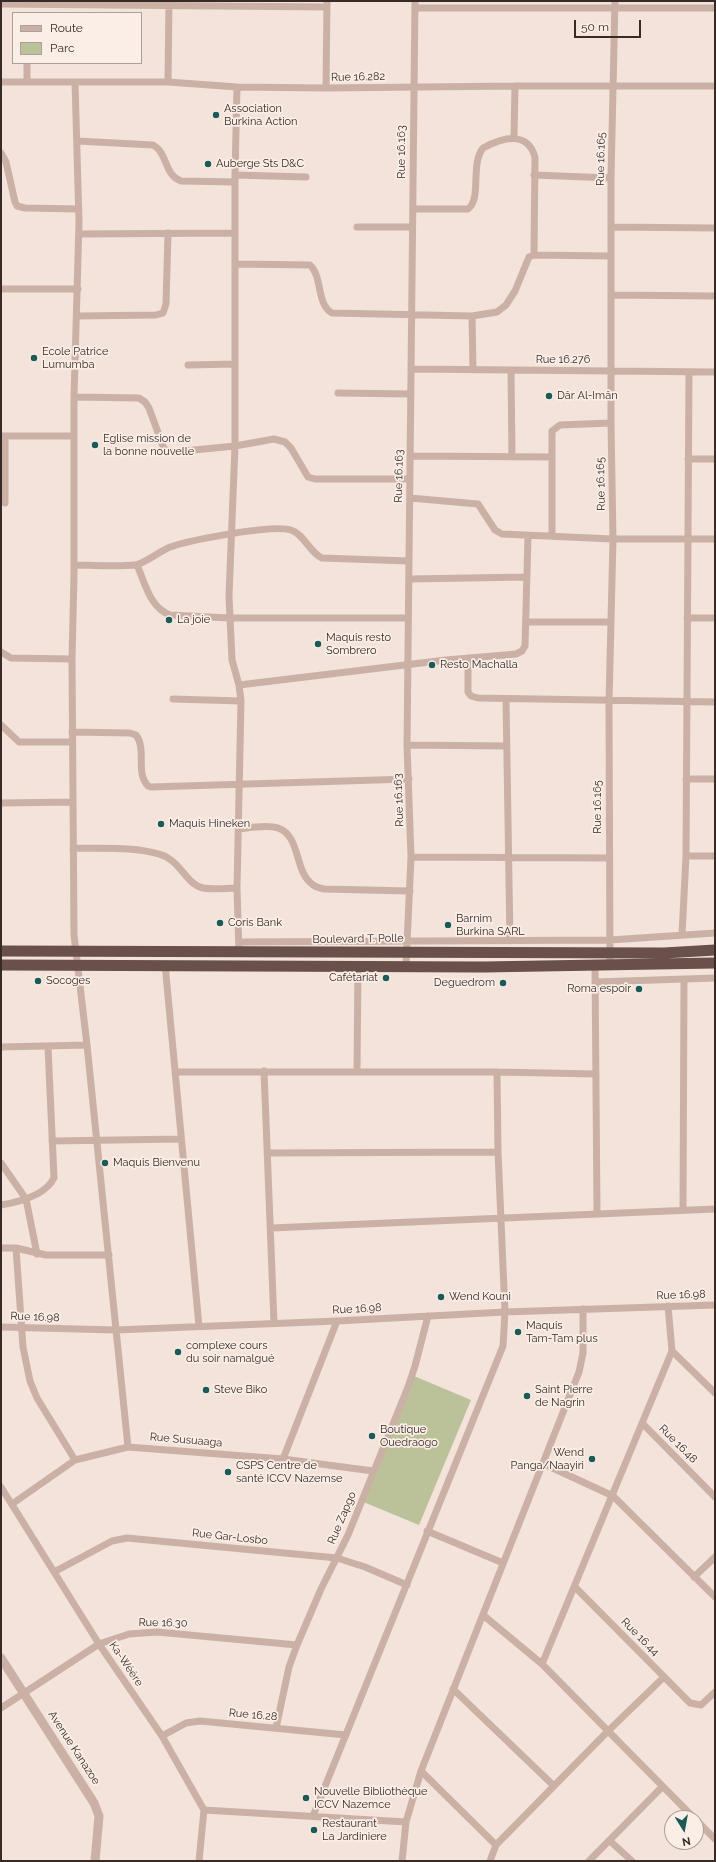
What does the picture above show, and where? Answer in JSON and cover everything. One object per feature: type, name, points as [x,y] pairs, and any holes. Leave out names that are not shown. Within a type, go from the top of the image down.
[{"type":"highway","name":"Boulevard T. Polle","points":[[1,951],[407,946],[610,953],[664,953],[715,950]]},
{"type":"highway","points":[[1,965],[164,964],[610,966],[715,963]]},
{"type":"street","points":[[168,3],[168,82]]},
{"type":"street","points":[[1,4],[327,4],[326,88]]},
{"type":"street","points":[[415,4],[615,4],[715,8]]},
{"type":"street","name":"Rue 16.163","points":[[406,966],[411,857],[407,745],[415,4]]},
{"type":"street","name":"Rue 16.165","points":[[610,966],[609,702],[613,539],[611,423],[611,178],[615,4]]},
{"type":"street","points":[[26,82],[27,64]]},
{"type":"street","name":"Rue 16.282","points":[[1,82],[168,82],[237,87],[326,88],[715,86]]},
{"type":"street","points":[[75,82],[79,234],[74,397],[74,565],[72,659],[74,924],[128,1446]]},
{"type":"street","points":[[514,137],[515,86]]},
{"type":"street","points":[[237,87],[235,179],[235,446],[229,618],[232,660],[239,685],[241,701],[237,888],[239,947]]},
{"type":"street","points":[[413,210],[468,209],[474,202],[478,153],[488,145],[514,137],[526,142],[531,147],[535,157],[534,255]]},
{"type":"street","points":[[77,141],[154,145],[162,152],[171,175],[180,181],[306,178]]},
{"type":"street","points":[[1,153],[6,162],[15,202],[18,206],[25,208],[78,209]]},
{"type":"street","points":[[534,175],[611,178]]},
{"type":"street","points":[[611,226],[715,228]]},
{"type":"street","points":[[357,227],[412,227]]},
{"type":"street","points":[[77,316],[156,315],[163,313],[166,304],[168,233]]},
{"type":"street","points":[[79,234],[235,233]]},
{"type":"street","points":[[236,264],[310,264],[316,272],[325,306],[332,313],[472,316],[497,312],[506,305],[515,291],[526,261],[529,257],[534,255],[611,256]]},
{"type":"street","points":[[1,289],[78,289]]},
{"type":"street","points":[[611,295],[715,296]]},
{"type":"street","points":[[472,316],[473,370]]},
{"type":"street","points":[[188,365],[235,364]]},
{"type":"street","name":"Rue 16.276","points":[[411,369],[715,372]]},
{"type":"street","points":[[511,370],[512,457]]},
{"type":"street","points":[[682,936],[686,856],[688,372]]},
{"type":"street","points":[[338,393],[411,394]]},
{"type":"street","points":[[74,397],[139,398],[145,402],[149,408],[164,449],[168,451],[235,446],[274,439],[284,442],[291,448],[308,477],[315,479],[410,478]]},
{"type":"street","points":[[552,536],[552,431],[555,427],[566,424],[611,423]]},
{"type":"street","points":[[5,503],[3,436],[74,436]]},
{"type":"street","points":[[411,456],[551,457]]},
{"type":"street","points":[[688,459],[715,459]]},
{"type":"street","points":[[410,498],[478,504],[498,533],[528,536],[613,539],[715,539]]},
{"type":"street","points":[[74,565],[137,565],[171,547],[232,533],[286,529],[297,534],[315,554],[322,558],[409,562]]},
{"type":"street","points":[[239,685],[468,658],[516,654],[522,651],[525,646],[527,622],[528,536]]},
{"type":"street","points":[[137,565],[155,606],[162,612],[170,615],[229,618],[408,618]]},
{"type":"street","points":[[409,579],[527,578]]},
{"type":"street","points":[[687,618],[715,618]]},
{"type":"street","points":[[527,622],[611,622]]},
{"type":"street","points":[[1,652],[5,656],[11,658],[72,659]]},
{"type":"street","points":[[468,658],[468,692],[471,696],[478,698],[609,702],[715,702]]},
{"type":"street","points":[[173,699],[241,701]]},
{"type":"street","points":[[506,700],[510,941]]},
{"type":"street","points":[[1,725],[19,742],[72,742]]},
{"type":"street","points":[[72,732],[130,733],[136,735],[141,743],[143,779],[148,786],[409,779]]},
{"type":"street","points":[[407,745],[506,746]]},
{"type":"street","points":[[686,779],[715,780]]},
{"type":"street","points":[[1,803],[73,802]]},
{"type":"street","points":[[238,829],[269,827],[284,831],[290,837],[306,877],[313,885],[324,889],[410,891]]},
{"type":"street","points":[[73,848],[126,850],[158,854],[169,858],[179,866],[187,878],[203,888],[237,888]]},
{"type":"street","points":[[686,856],[715,856]]},
{"type":"street","points":[[411,857],[609,858]]},
{"type":"street","points":[[407,946],[510,941],[610,940],[715,934]]},
{"type":"street","points":[[164,964],[176,1072],[180,1139],[198,1326]]},
{"type":"street","points":[[595,965],[597,1213]]},
{"type":"street","points":[[357,1071],[358,966]]},
{"type":"street","points":[[596,982],[715,978]]},
{"type":"street","points":[[683,1210],[684,980]]},
{"type":"street","points":[[1,1047],[87,1045]]},
{"type":"street","points":[[1,1205],[26,1199],[46,1188],[54,1178],[48,1047]]},
{"type":"street","points":[[264,1071],[274,1323]]},
{"type":"street","points":[[176,1072],[357,1071],[595,1074]]},
{"type":"street","points":[[313,1816],[407,1585],[426,1531],[501,1352],[505,1312],[500,1217],[497,1072]]},
{"type":"street","points":[[52,1141],[180,1139]]},
{"type":"street","points":[[268,1153],[498,1152]]},
{"type":"street","points":[[1,1163],[26,1199],[37,1254]]},
{"type":"street","points":[[271,1228],[715,1209]]},
{"type":"street","points":[[1,1248],[16,1248],[37,1254],[109,1255]]},
{"type":"street","points":[[16,1248],[23,1327],[23,1347],[30,1381],[37,1398],[75,1460]]},
{"type":"street","name":"Rue 16.98","points":[[1,1327],[116,1330],[715,1304]]},
{"type":"street","points":[[542,1664],[643,1424],[672,1351],[668,1306]]},
{"type":"street","points":[[402,1861],[406,1822],[421,1771],[503,1563],[544,1464],[579,1372],[583,1352],[583,1310]]},
{"type":"street","name":"Rue Zapgo","points":[[276,1728],[289,1667],[297,1645],[321,1589],[348,1535],[415,1366],[428,1316]]},
{"type":"street","points":[[283,1459],[337,1321]]},
{"type":"street","points":[[672,1351],[715,1393]]},
{"type":"street","name":"Rue 16.48","points":[[643,1424],[715,1497]]},
{"type":"street","name":"Rue Susuaaga","points":[[12,1504],[75,1460],[128,1446],[283,1459],[373,1472]]},
{"type":"street","points":[[544,1464],[613,1496],[715,1597]]},
{"type":"street","name":"Ka-Wéére","points":[[1,1487],[99,1644],[162,1736],[204,1810]]},
{"type":"street","points":[[426,1531],[503,1563]]},
{"type":"street","name":"Rue Gar-Losbo","points":[[54,1572],[112,1541],[127,1538],[337,1558],[365,1567],[407,1585]]},
{"type":"street","points":[[694,1577],[715,1557]]},
{"type":"street","name":"Rue 16.44","points":[[575,1587],[690,1703],[701,1705],[715,1692]]},
{"type":"street","points":[[483,1615],[542,1664],[607,1732],[686,1810]]},
{"type":"street","name":"Rue 16.30","points":[[1,1708],[99,1644],[129,1634],[157,1632],[297,1645]]},
{"type":"street","name":"Avenue Kanazoe","points":[[1,1658],[94,1803],[98,1816],[95,1861]]},
{"type":"street","points":[[490,1861],[496,1845],[607,1732],[664,1677]]},
{"type":"street","points":[[453,1688],[554,1786]]},
{"type":"street","name":"Rue 16.28","points":[[162,1736],[186,1723],[193,1721],[346,1735]]},
{"type":"street","points":[[421,1771],[496,1845]]},
{"type":"street","points":[[589,1861],[662,1787]]},
{"type":"street","points":[[199,1861],[204,1810],[406,1822]]},
{"type":"street","points":[[704,1828],[715,1838]]},
{"type":"street","points":[[610,1841],[632,1861]]},
{"type":"green space","points":[[414,1376],[471,1400],[419,1525],[361,1501]]},
{"type":"place","name":"Association Burkina Action","points":[[216,115]]},
{"type":"place","name":"Auberge Sts D&C","points":[[208,164]]},
{"type":"place","name":"Ecole Patrice Lumumba","points":[[34,358]]},
{"type":"place","name":"Dâr Al-Imân","points":[[549,396]]},
{"type":"place","name":"Eglise mission de la bonne nouvelle","points":[[95,445]]},
{"type":"place","name":"La joie","points":[[169,620]]},
{"type":"place","name":"Maquis resto Sombrero","points":[[318,644]]},
{"type":"place","name":"Resto Machalla","points":[[432,665]]},
{"type":"place","name":"Maquis Hineken","points":[[161,824]]},
{"type":"place","name":"Coris Bank","points":[[220,923]]},
{"type":"place","name":"Barnim Burkina SARL","points":[[448,925]]},
{"type":"place","name":"Cafétariat","points":[[386,978]]},
{"type":"place","name":"Socoges","points":[[38,981]]},
{"type":"place","name":"Deguedrom","points":[[503,983]]},
{"type":"place","name":"Roma espoir","points":[[639,989]]},
{"type":"place","name":"Maquis Bienvenu","points":[[105,1163]]},
{"type":"place","name":"Wend Kouni","points":[[441,1297]]},
{"type":"place","name":"Maquis Tam-Tam plus","points":[[518,1332]]},
{"type":"place","name":"complexe cours du soir namalgué","points":[[178,1352]]},
{"type":"place","name":"Steve Biko","points":[[206,1390]]},
{"type":"place","name":"Saint Pierre de Nagrin","points":[[527,1396]]},
{"type":"place","name":"Boutique Ouedraogo","points":[[372,1436]]},
{"type":"place","name":"Wend Panga/Naayiri","points":[[592,1459]]},
{"type":"place","name":"CSPS Centre de santé ICCV Nazemse","points":[[228,1472]]},
{"type":"place","name":"Nouvelle Bibliothèque ICCV Nazemce","points":[[306,1798]]},
{"type":"place","name":"Restaurant La Jardiniere","points":[[314,1830]]}]
